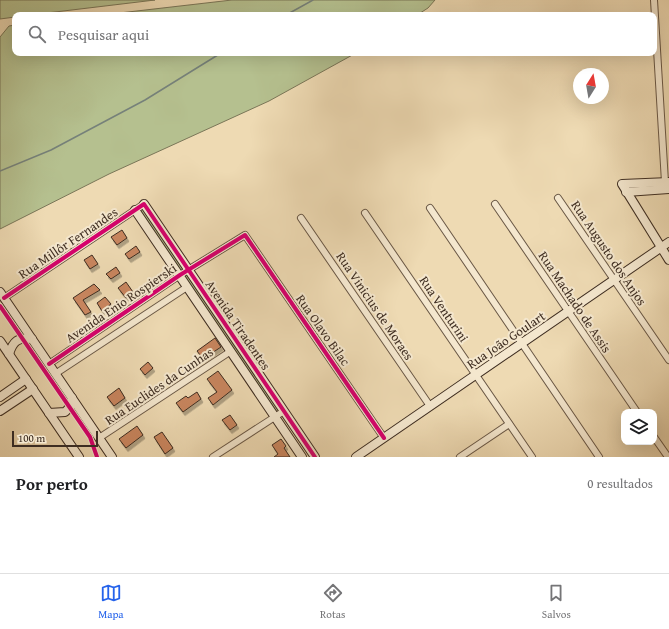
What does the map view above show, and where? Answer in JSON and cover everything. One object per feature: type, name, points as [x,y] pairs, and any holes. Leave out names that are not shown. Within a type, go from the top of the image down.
[{"type":"street","points":[[654,0],[655,12]]},
{"type":"street","points":[[657,39],[668,184],[624,188],[669,260]]},
{"type":"street","name":"Rua Augusto dos Anjos","points":[[558,198],[669,360]]},
{"type":"street","name":"Rua Millôr Fernandes","points":[[2,295],[144,204]]},
{"type":"street","name":"Avenida Tiradentes","points":[[144,204],[315,457]]},
{"type":"street","name":"Rua Machado de Assis","points":[[496,204],[635,409]]},
{"type":"street","points":[[430,208],[599,457]]},
{"type":"street","name":"Avenida Tiradentes","points":[[134,210],[180,275],[302,457]]},
{"type":"street","name":"Rua Venturini","points":[[365,213],[532,457]]},
{"type":"street","name":"Rua Vinicius de Moraes","points":[[301,218],[430,406]]},
{"type":"street","name":"Avenida Enio Rospierski","points":[[49,364],[180,275],[245,235]]},
{"type":"street","name":"Rua Olavo Bilac","points":[[245,235],[384,438]]},
{"type":"street","name":"Rua João Goulart","points":[[356,457],[669,242]]},
{"type":"street","name":"Avenida Enio Rospierski","points":[[56,374],[187,287]]},
{"type":"street","points":[[2,295],[112,457]]},
{"type":"street","points":[[9,354],[16,341],[20,338],[32,339]]},
{"type":"street","points":[[0,341],[78,457]]},
{"type":"street","name":"Rua Euclides da Cunhas","points":[[99,438],[231,351]]},
{"type":"street","points":[[0,397],[26,379]]},
{"type":"street","points":[[0,411],[33,389]]},
{"type":"street","points":[[49,414],[65,412],[70,407],[72,398]]},
{"type":"street","points":[[213,457],[284,411]]},
{"type":"street","points":[[460,457],[509,424]]},
{"type":"street","points":[[657,441],[668,457]]},
{"type":"green space","points":[[0,0],[155,0],[55,12],[12,12],[12,17],[0,19]]},
{"type":"green space","points":[[232,0],[435,0],[428,8],[422,12],[128,12]]},
{"type":"green space","points":[[9,26],[12,26],[12,56],[351,56],[269,101],[109,174],[0,229],[0,37]]},
{"type":"green space","points":[[143,209],[184,270],[181,272],[139,212]]},
{"type":"green space","points":[[188,274],[281,409],[277,412],[184,276]]},
{"type":"building","points":[[122,230],[127,238],[117,245],[111,237]]},
{"type":"building","points":[[136,246],[140,252],[129,259],[125,254]]},
{"type":"building","points":[[92,255],[98,264],[90,269],[84,260]]},
{"type":"building","points":[[116,267],[120,273],[111,279],[106,274]]},
{"type":"building","points":[[126,282],[133,292],[126,298],[118,288]]},
{"type":"building","points":[[94,284],[100,290],[83,300],[91,312],[85,315],[73,298]]},
{"type":"building","points":[[105,297],[111,304],[102,311],[97,303]]},
{"type":"building","points":[[215,338],[221,347],[203,359],[197,351]]},
{"type":"building","points":[[148,362],[153,368],[145,375],[140,369]]},
{"type":"building","points":[[218,371],[232,390],[213,405],[208,398],[217,392],[207,379]]},
{"type":"building","points":[[119,388],[125,398],[114,406],[107,397]]},
{"type":"building","points":[[197,392],[201,399],[183,412],[176,403],[186,396],[188,398]]},
{"type":"building","points":[[230,415],[237,425],[230,430],[222,420]]},
{"type":"building","points":[[137,426],[143,435],[126,448],[119,439]]},
{"type":"building","points":[[162,432],[173,448],[165,454],[154,437]]},
{"type":"building","points":[[281,439],[286,446],[284,448],[290,457],[274,457],[278,454],[272,445]]},
{"type":"waterway","points":[[291,12],[313,0]]},
{"type":"waterway","points":[[0,171],[51,150],[145,100],[216,56]]},
{"type":"cycle path","points":[[4,298],[144,204],[315,457]]},
{"type":"cycle path","points":[[49,364],[180,275],[245,235],[384,438]]},
{"type":"cycle path","points":[[0,306],[90,437],[97,457]]}]
